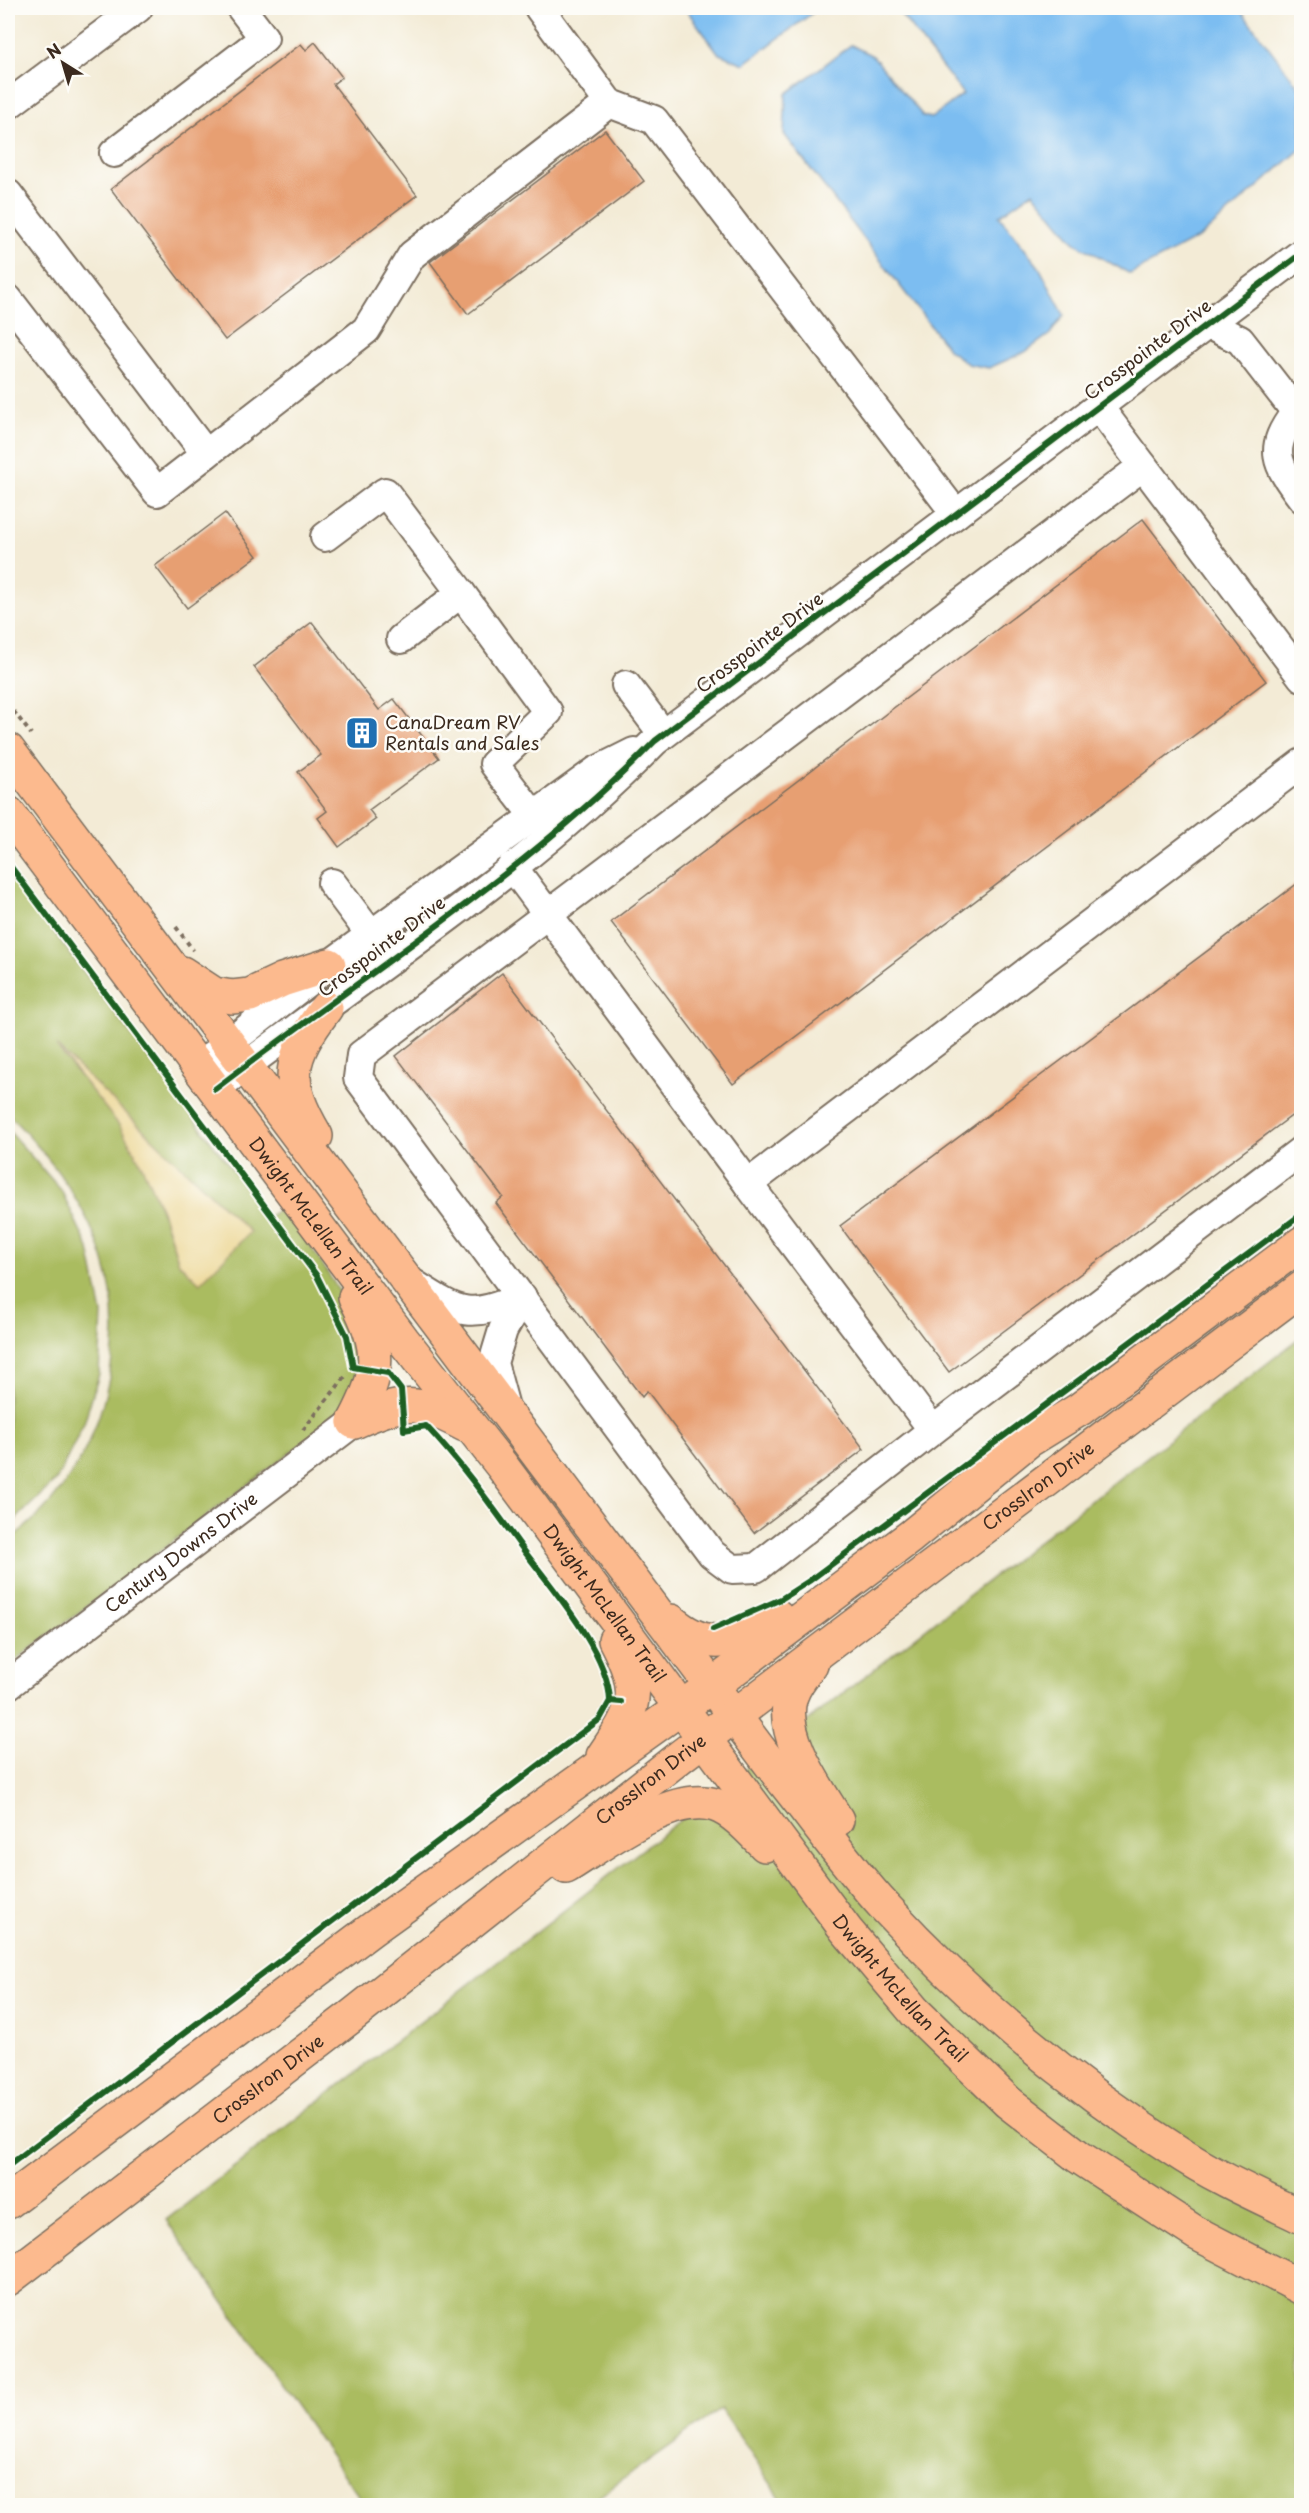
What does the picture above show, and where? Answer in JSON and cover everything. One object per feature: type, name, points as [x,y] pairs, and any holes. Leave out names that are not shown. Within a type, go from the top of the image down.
[{"type":"main road","name":"Dwight McLellan Trail","points":[[8,750],[650,1603],[871,1892],[940,1964],[981,2001],[1030,2044],[1104,2101],[1173,2150],[1302,2217]]},
{"type":"main road","name":"Dwight McLellan Trail","points":[[8,813],[592,1588],[846,1930],[915,2012],[1008,2102],[1079,2157],[1196,2233],[1302,2288]]},
{"type":"main road","points":[[164,958],[196,984],[214,994],[232,997],[250,995],[282,980],[329,965]]},
{"type":"main road","points":[[326,1008],[306,1035],[297,1053],[293,1070],[294,1084],[300,1109],[331,1162],[348,1203]]},
{"type":"main road","points":[[320,1230],[368,1321],[374,1344],[363,1369],[372,1389],[354,1422]]},
{"type":"main road","name":"CrossIron Drive","points":[[8,2202],[372,1929],[682,1708],[910,1536],[1028,1441],[1080,1409],[1302,1243]]},
{"type":"main road","name":"CrossIron Drive","points":[[8,2278],[353,2015],[704,1738],[1302,1288]]},
{"type":"main road","points":[[354,1422],[402,1404],[423,1406],[471,1428]]},
{"type":"main road","points":[[589,1776],[627,1720],[634,1684],[592,1588]]},
{"type":"main road","points":[[650,1603],[688,1635],[723,1643],[743,1636],[797,1605],[829,1597]]},
{"type":"main road","points":[[822,1650],[801,1676],[790,1697],[789,1715],[793,1738],[808,1773],[849,1838],[871,1892]]},
{"type":"main road","points":[[480,1913],[564,1868],[646,1819],[662,1811],[690,1803],[714,1805],[731,1813],[846,1930]]},
{"type":"main road","points":[[8,2222],[32,2199],[65,2158]]},
{"type":"street","points":[[8,105],[138,8]]},
{"type":"street","points":[[114,153],[264,38],[240,8]]},
{"type":"street","points":[[538,8],[609,103],[654,120],[956,514]]},
{"type":"street","points":[[8,299],[157,492],[366,330],[412,255],[609,103]]},
{"type":"street","points":[[11,207],[206,454]]},
{"type":"street","name":"Crosspointe Drive","points":[[237,1055],[326,1008],[512,866],[608,788],[659,738],[1302,253]]},
{"type":"street","points":[[1207,324],[1224,330],[1240,340],[1299,410],[1287,422],[1278,447],[1279,468],[1302,498]]},
{"type":"street","points":[[1098,406],[1302,677]]},
{"type":"street","points":[[1143,466],[361,1055],[358,1078],[712,1554],[732,1569],[756,1568],[933,1430],[1302,1150]]},
{"type":"street","points":[[325,537],[385,492],[461,593],[548,712],[494,764],[534,816]]},
{"type":"street","points":[[401,639],[461,593]]},
{"type":"street","points":[[626,685],[659,738]]},
{"type":"street","name":"Crosspointe Drive","points":[[237,1055],[329,965],[596,771],[659,738]]},
{"type":"street","points":[[748,1184],[1302,763]]},
{"type":"street","points":[[512,866],[933,1430]]},
{"type":"street","points":[[332,883],[371,935]]},
{"type":"street","points":[[207,1078],[237,1055]]},
{"type":"street","points":[[405,1278],[452,1308],[485,1312],[522,1297]]},
{"type":"street","points":[[507,1412],[493,1363],[503,1330],[522,1297]]},
{"type":"street","name":"Century Downs Drive","points":[[8,1685],[354,1422]]},
{"type":"path","points":[[302,1431],[363,1369]]},
{"type":"green space","points":[[8,871],[268,1217],[283,1206],[346,1304],[357,1325],[365,1359],[363,1371],[353,1393],[339,1411],[312,1436],[8,1666],[8,1540],[38,1516],[63,1486],[84,1453],[99,1416],[109,1377],[114,1338],[112,1299],[104,1261],[88,1220],[52,1164],[8,1114]],"holes":[[[63,1054],[250,1232],[179,1263],[138,1155],[118,1123]]]},
{"type":"green space","points":[[8,1130],[61,1190],[89,1249],[102,1314],[99,1374],[84,1423],[57,1479],[8,1527]]},
{"type":"green space","points":[[1301,1337],[1301,2505],[785,2505],[721,2409],[586,2505],[365,2505],[166,2220]]},
{"type":"sand","points":[[56,1046],[250,1232],[200,1283],[179,1263],[162,1211],[140,1162],[119,1125]]},
{"type":"water","points":[[685,8],[819,8],[744,64],[719,54]]},
{"type":"water","points":[[896,8],[1239,8],[1301,90],[1301,149],[1200,237],[1130,274],[1075,243],[1033,192],[999,216],[1039,267],[1064,315],[1050,334],[1025,352],[989,368],[968,364],[949,350],[784,134],[786,94],[851,45],[873,56],[923,116],[931,118],[963,94]]},
{"type":"building","points":[[315,42],[342,77],[333,84],[417,195],[225,340],[111,189],[301,44],[306,50]]},
{"type":"building","points":[[605,130],[644,181],[468,314],[430,262]]},
{"type":"building","points":[[225,513],[257,556],[187,608],[155,566]]},
{"type":"building","points":[[1143,519],[1266,681],[733,1084],[611,922]]},
{"type":"building","name":"CanaDream RV Rentals and Sales","points":[[312,622],[379,710],[394,699],[439,758],[369,810],[376,819],[339,847],[318,818],[327,811],[298,772],[321,755],[254,667]]},
{"type":"building","points":[[1302,880],[1302,1108],[949,1372],[840,1226]]},
{"type":"building","points":[[502,973],[864,1449],[754,1533],[647,1391],[642,1397],[496,1203],[503,1197],[396,1056]]},
{"type":"cycle path","points":[[215,1089],[498,880],[605,789],[655,741],[1302,253]]},
{"type":"cycle path","points":[[8,863],[317,1276],[347,1336],[353,1367],[388,1373],[401,1390],[404,1430],[426,1426],[440,1441],[564,1603],[600,1663],[610,1701]]},
{"type":"cycle path","points":[[713,1629],[781,1599],[809,1581],[1302,1214]]},
{"type":"cycle path","points":[[8,2166],[600,1719],[610,1701],[621,1702]]},
{"type":"place","name":"CanaDream RV Rentals and Sales","points":[[362,733]]}]
